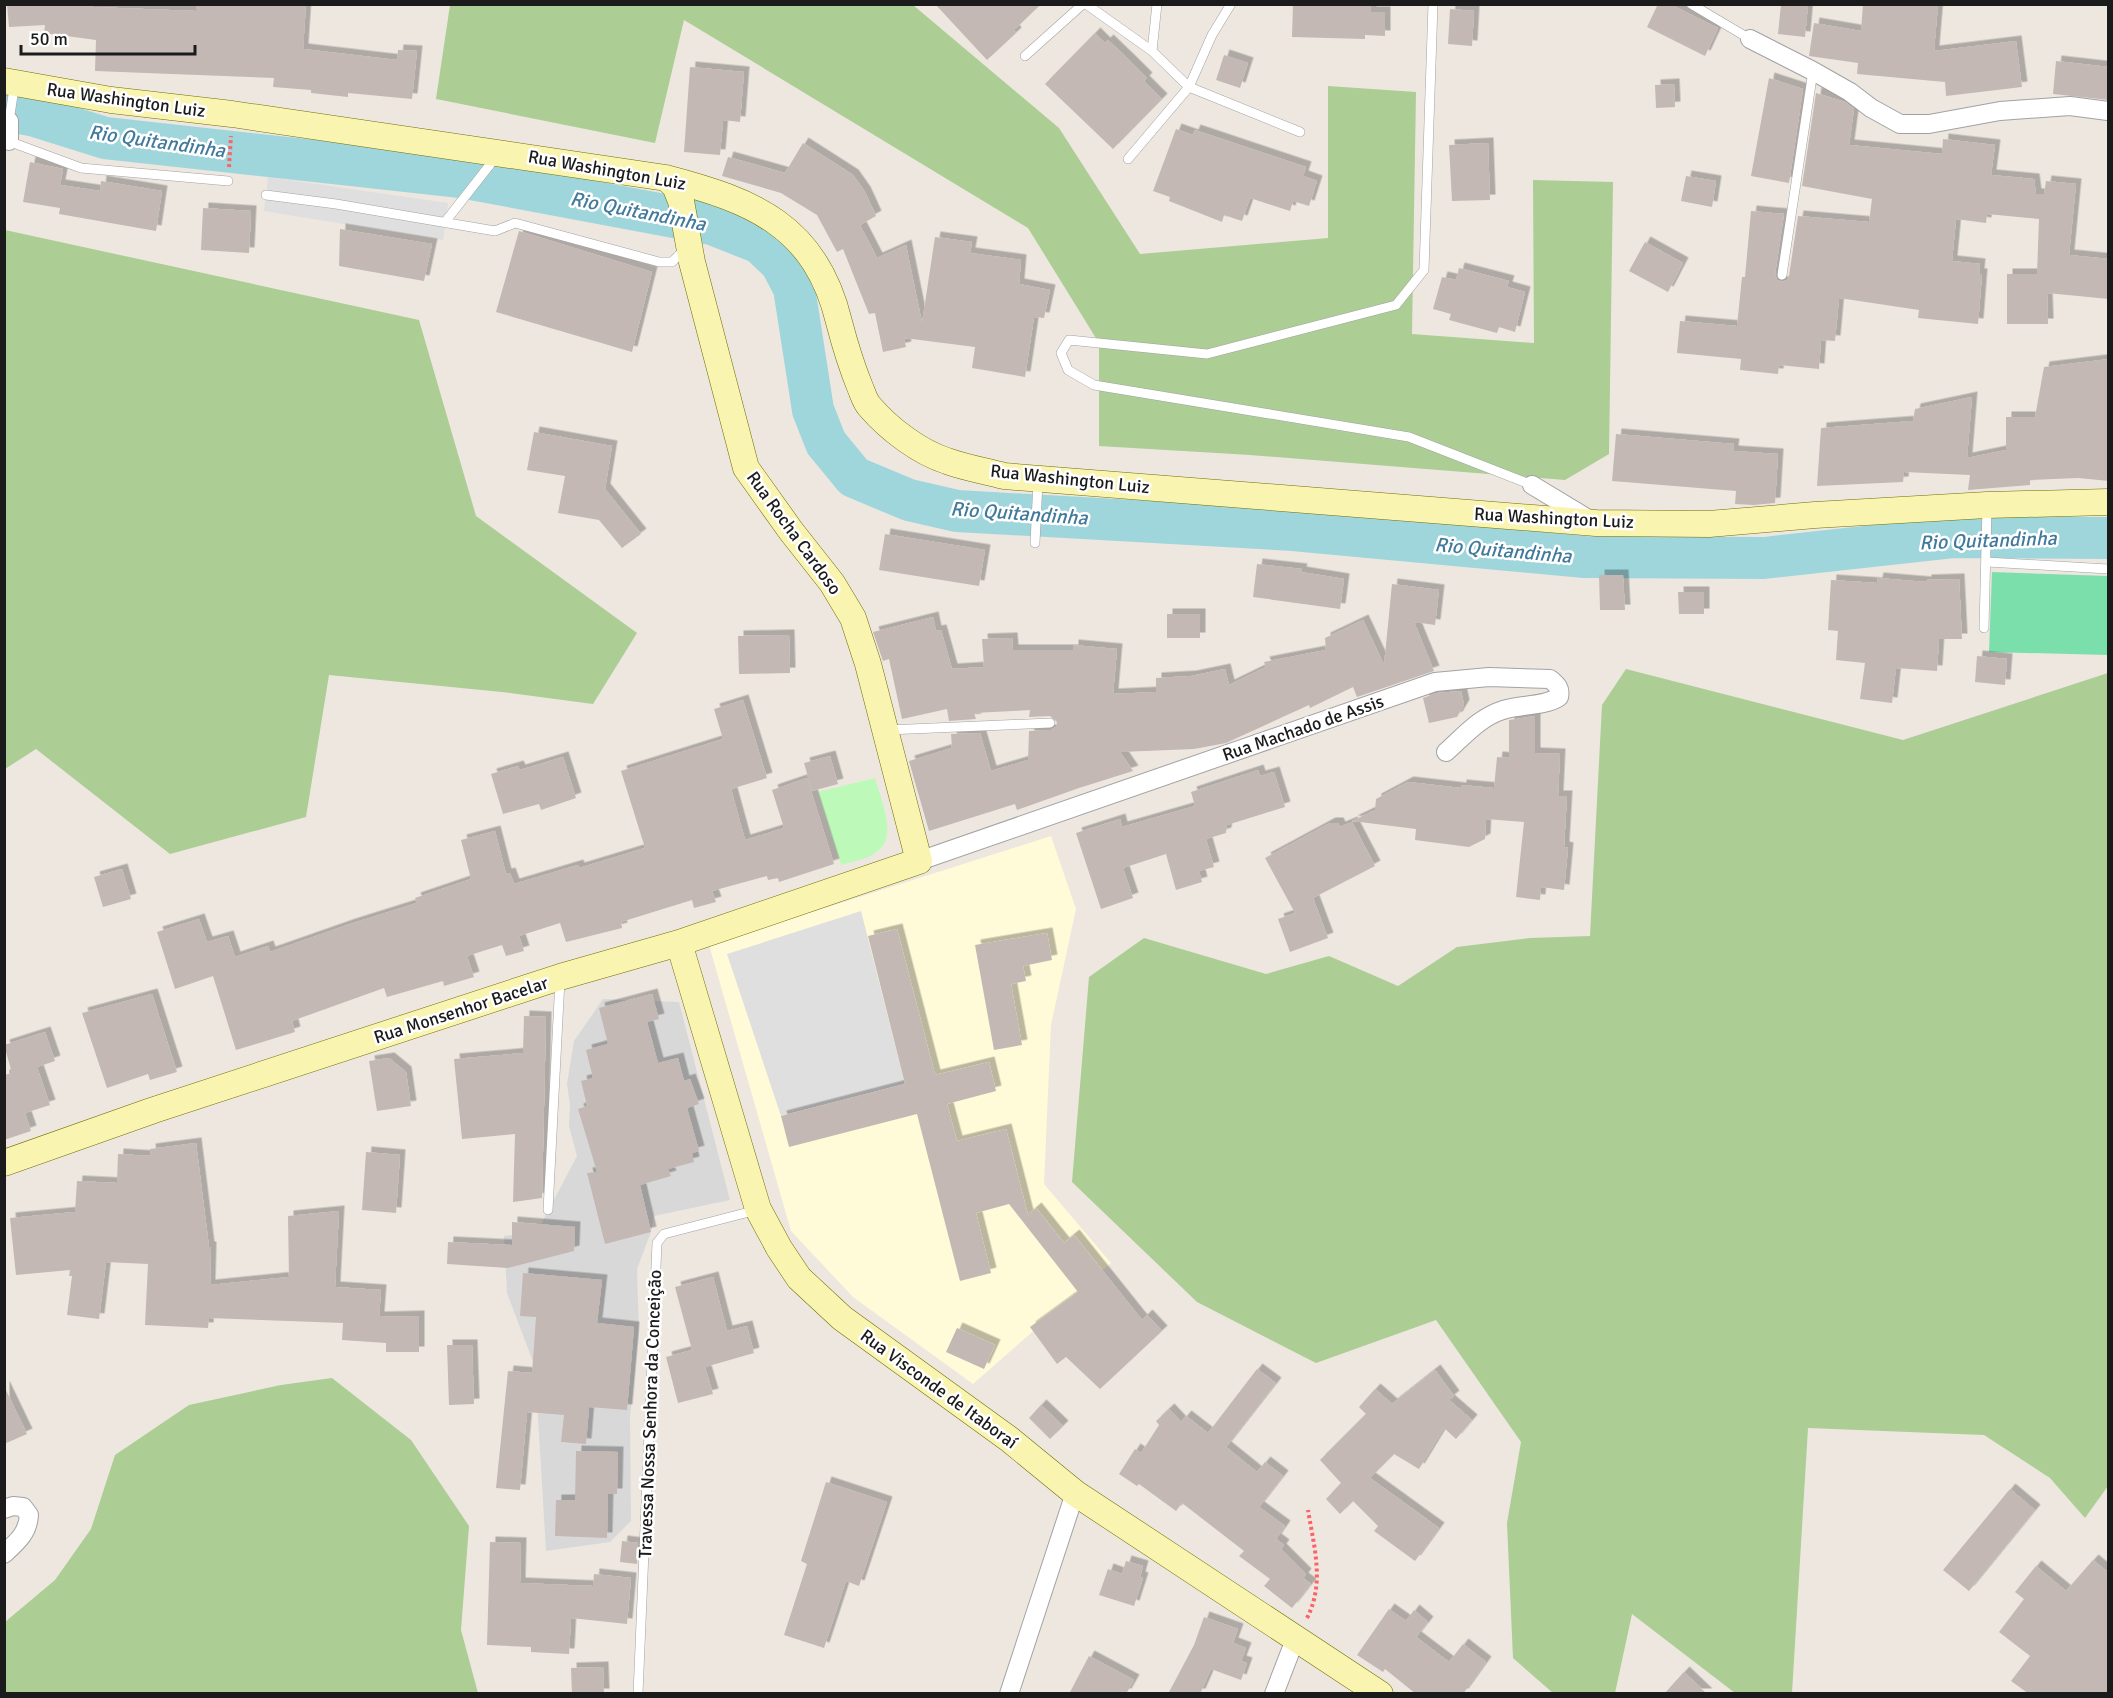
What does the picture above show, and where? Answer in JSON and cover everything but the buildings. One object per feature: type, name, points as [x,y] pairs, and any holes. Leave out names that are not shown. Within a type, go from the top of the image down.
[{"type":"main road","name":"Rua Washington Luiz","points":[[10,86],[232,114],[666,178],[735,199],[798,238],[816,262],[834,300],[848,358],[868,405],[899,435],[946,461],[1004,476],[1596,523],[1709,524],[1987,505],[2109,502]]},
{"type":"main road","name":"Rua Rocha Cardoso","points":[[666,178],[675,186],[681,201],[688,246],[746,468],[832,583],[853,618],[868,664],[919,861]]},
{"type":"main road","points":[[681,201],[690,193],[705,188]]},
{"type":"main road","name":"Rua Monsenhor Bacelar","points":[[4,1163],[154,1110],[560,977],[679,943],[919,861]]},
{"type":"main road","name":"Rua Visconde de Itaboraí","points":[[679,943],[758,1209],[779,1248],[799,1278],[842,1318],[1009,1439],[1075,1493],[1380,1694]]},
{"type":"street","points":[[1750,39],[1851,92],[1870,108],[1900,124],[1929,124],[2000,111],[2070,106],[2109,111]]},
{"type":"street","points":[[7,140],[9,121]]},
{"type":"street","points":[[1532,485],[1596,523]]},
{"type":"street","name":"Rua Machado de Assis","points":[[919,861],[1436,682],[1489,677],[1550,680],[1558,686],[1559,697],[1552,701],[1521,706],[1494,714],[1481,721],[1446,752]]},
{"type":"street","points":[[1009,1694],[1075,1493]]},
{"type":"street","points":[[4,1509],[13,1506],[23,1507],[29,1515],[29,1525],[21,1539],[4,1554]]},
{"type":"street","points":[[1274,1694],[1296,1637]]},
{"type":"lane","points":[[1025,56],[1084,4],[1152,51],[1189,87],[1300,132]]},
{"type":"lane","points":[[1152,51],[1157,4]]},
{"type":"lane","points":[[1128,159],[1189,87],[1212,34],[1231,4]]},
{"type":"lane","points":[[1433,4],[1424,270],[1396,305],[1207,354],[1069,340],[1061,353],[1068,370],[1094,385],[1409,437],[1532,485]]},
{"type":"lane","points":[[1691,4],[1750,39]]},
{"type":"lane","points":[[1782,275],[1813,71]]},
{"type":"lane","points":[[9,121],[10,86]]},
{"type":"lane","points":[[7,140],[81,168],[228,181]]},
{"type":"lane","points":[[445,222],[500,153]]},
{"type":"lane","points":[[266,195],[495,231],[515,223],[659,262],[672,262],[688,246]]},
{"type":"lane","points":[[1035,543],[1038,479]]},
{"type":"lane","points":[[1984,628],[1987,505]]},
{"type":"lane","points":[[1987,562],[2109,569]]},
{"type":"lane","points":[[884,730],[1050,723]]},
{"type":"lane","points":[[548,1210],[560,977]]},
{"type":"lane","name":"Travessa Nossa Senhora da Conceição","points":[[638,1694],[657,1243],[664,1234],[758,1209]]},
{"type":"path","points":[[228,181],[232,114]]},
{"type":"path","points":[[1296,1637],[1314,1604],[1318,1568],[1308,1510]]},
{"type":"shaded area","points":[[268,177],[448,203],[443,240],[264,211]]},
{"type":"shaded area","points":[[1051,836],[1076,909],[1051,1025],[1044,1184],[1111,1263],[973,1384],[853,1297],[791,1231],[709,945]]},
{"type":"shaded area","points":[[861,911],[905,1084],[781,1116],[727,954]]},
{"type":"shaded area","points":[[603,999],[679,1002],[730,1200],[654,1216],[651,1232],[637,1269],[639,1334],[630,1417],[631,1521],[610,1542],[546,1551],[535,1367],[507,1293],[504,1236],[537,1232],[577,1156],[569,1126],[570,1104],[567,1084],[574,1041]]},
{"type":"green space","points":[[450,5],[913,5],[1059,128],[1140,254],[1328,238],[1328,86],[1416,92],[1412,334],[1534,343],[1533,180],[1613,182],[1609,454],[1565,480],[1250,455],[1099,446],[1099,343],[1028,228],[684,20],[655,143],[436,99]]},
{"type":"green space","points":[[5,230],[419,320],[476,516],[637,633],[593,704],[502,692],[329,675],[306,817],[170,854],[36,749],[5,769]]},
{"type":"green space","points":[[1992,572],[2108,576],[2108,655],[1989,652]]},
{"type":"green space","points":[[1626,669],[1903,740],[2108,673],[2108,1486],[2085,1518],[2050,1478],[1984,1435],[1808,1428],[1792,1693],[1735,1693],[1632,1614],[1615,1693],[1553,1693],[1513,1658],[1507,1523],[1521,1442],[1436,1320],[1316,1363],[1197,1302],[1072,1182],[1089,977],[1144,938],[1266,974],[1329,956],[1398,986],[1457,947],[1530,938],[1590,936],[1602,705]]},
{"type":"green space","points":[[875,778],[886,815],[885,842],[872,855],[841,865],[818,792]]},
{"type":"green space","points":[[332,1378],[411,1440],[469,1526],[461,1630],[478,1693],[5,1693],[5,1622],[55,1580],[91,1529],[115,1455],[189,1405],[281,1385]]},
{"type":"waterway","name":"Rio Quitandinha","points":[[4,110],[35,116],[105,138],[461,177],[712,224],[760,243],[781,263],[794,288],[813,410],[826,443],[854,477],[909,500],[957,511],[1293,530],[1585,557],[1764,558],[1955,537],[2108,538]]}]
